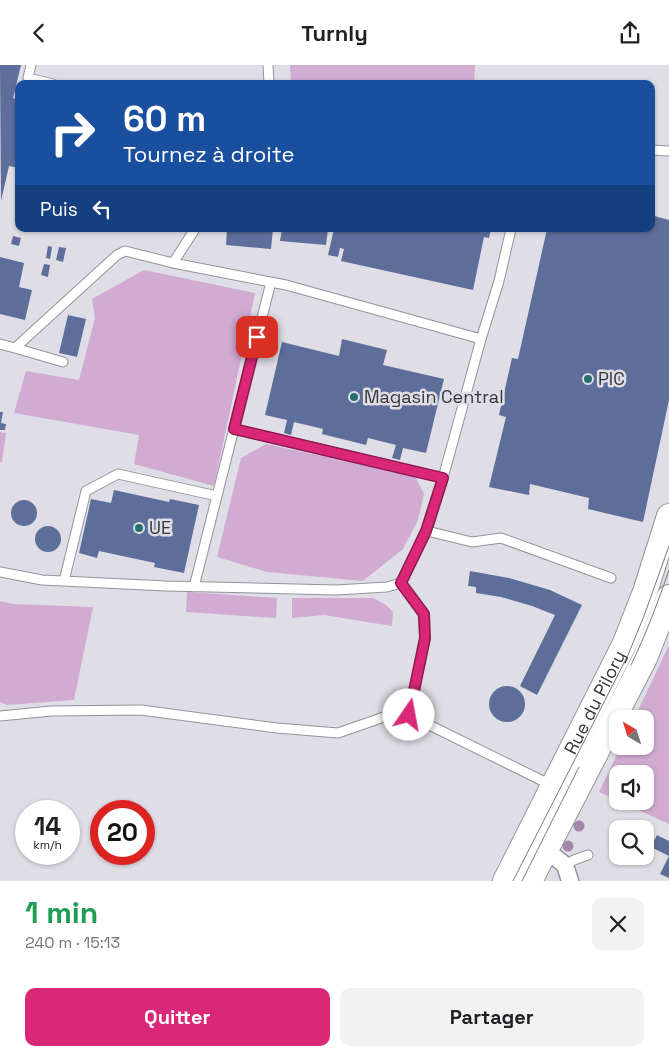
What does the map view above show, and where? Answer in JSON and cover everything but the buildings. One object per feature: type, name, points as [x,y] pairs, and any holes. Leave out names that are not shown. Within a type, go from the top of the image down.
[{"type":"main road","name":"Rue du Pilory","points":[[505,881],[625,643],[645,592],[669,516]]},
{"type":"main road","name":"Rue du Pilory","points":[[530,881],[645,658],[669,597]]},
{"type":"street","points":[[547,851],[565,865],[570,881]]},
{"type":"lane","points":[[31,65],[28,78],[36,80]]},
{"type":"lane","points":[[268,65],[269,80]]},
{"type":"lane","points":[[655,150],[669,151]]},
{"type":"lane","points":[[173,263],[193,232]]},
{"type":"lane","points":[[0,572],[42,580],[194,587],[336,590],[386,587],[401,583],[426,531],[443,478],[481,339],[500,281],[510,232]]},
{"type":"lane","points":[[15,348],[117,255],[125,251],[173,263],[286,285],[481,339]]},
{"type":"lane","points":[[194,587],[271,282]]},
{"type":"lane","points":[[0,344],[63,362]]},
{"type":"lane","points":[[234,429],[443,478]]},
{"type":"lane","points":[[64,581],[86,491],[118,474],[217,496]]},
{"type":"lane","points":[[426,531],[472,542],[501,538],[612,577]]},
{"type":"lane","points":[[401,583],[424,614],[425,638],[409,715]]},
{"type":"lane","points":[[0,716],[50,711],[141,710],[277,728],[338,733],[384,717],[409,715],[554,787]]},
{"type":"lane","points":[[565,865],[588,855]]},
{"type":"shaded area","points":[[290,65],[475,65],[474,80],[291,80]]},
{"type":"shaded area","points":[[144,270],[255,293],[214,486],[134,464],[139,435],[14,413],[26,371],[79,380],[95,318],[92,299]]},
{"type":"shaded area","points":[[0,432],[6,433],[2,462],[0,462]]},
{"type":"shaded area","points":[[266,444],[415,476],[424,494],[418,520],[403,549],[363,581],[267,572],[217,557],[241,458]]},
{"type":"shaded area","points":[[187,592],[277,598],[276,618],[186,612]]},
{"type":"shaded area","points":[[292,598],[373,598],[386,605],[393,612],[392,626],[324,615],[292,618]]},
{"type":"shaded area","points":[[0,601],[13,604],[93,607],[74,700],[7,705],[0,702]]},
{"type":"shaded area","points":[[669,645],[669,824],[639,810],[654,810],[654,765],[612,765],[617,755],[654,755],[654,710],[638,710]]},
{"type":"shaded area","points":[[609,771],[609,796],[599,792]]},
{"type":"tram line","points":[[513,881],[628,655],[669,546]]},
{"type":"tram line","points":[[631,665],[642,642],[669,570]]},
{"type":"tram line","points":[[522,881],[579,767]]},
{"type":"place","name":"PIC","points":[[588,379]]},
{"type":"place","name":"Magasin Central","points":[[354,397]]},
{"type":"place","name":"UE","points":[[139,528]]},
{"type":"route","points":[[257,337],[234,429],[443,478],[426,531],[401,583],[424,614],[425,638],[409,715]]}]
